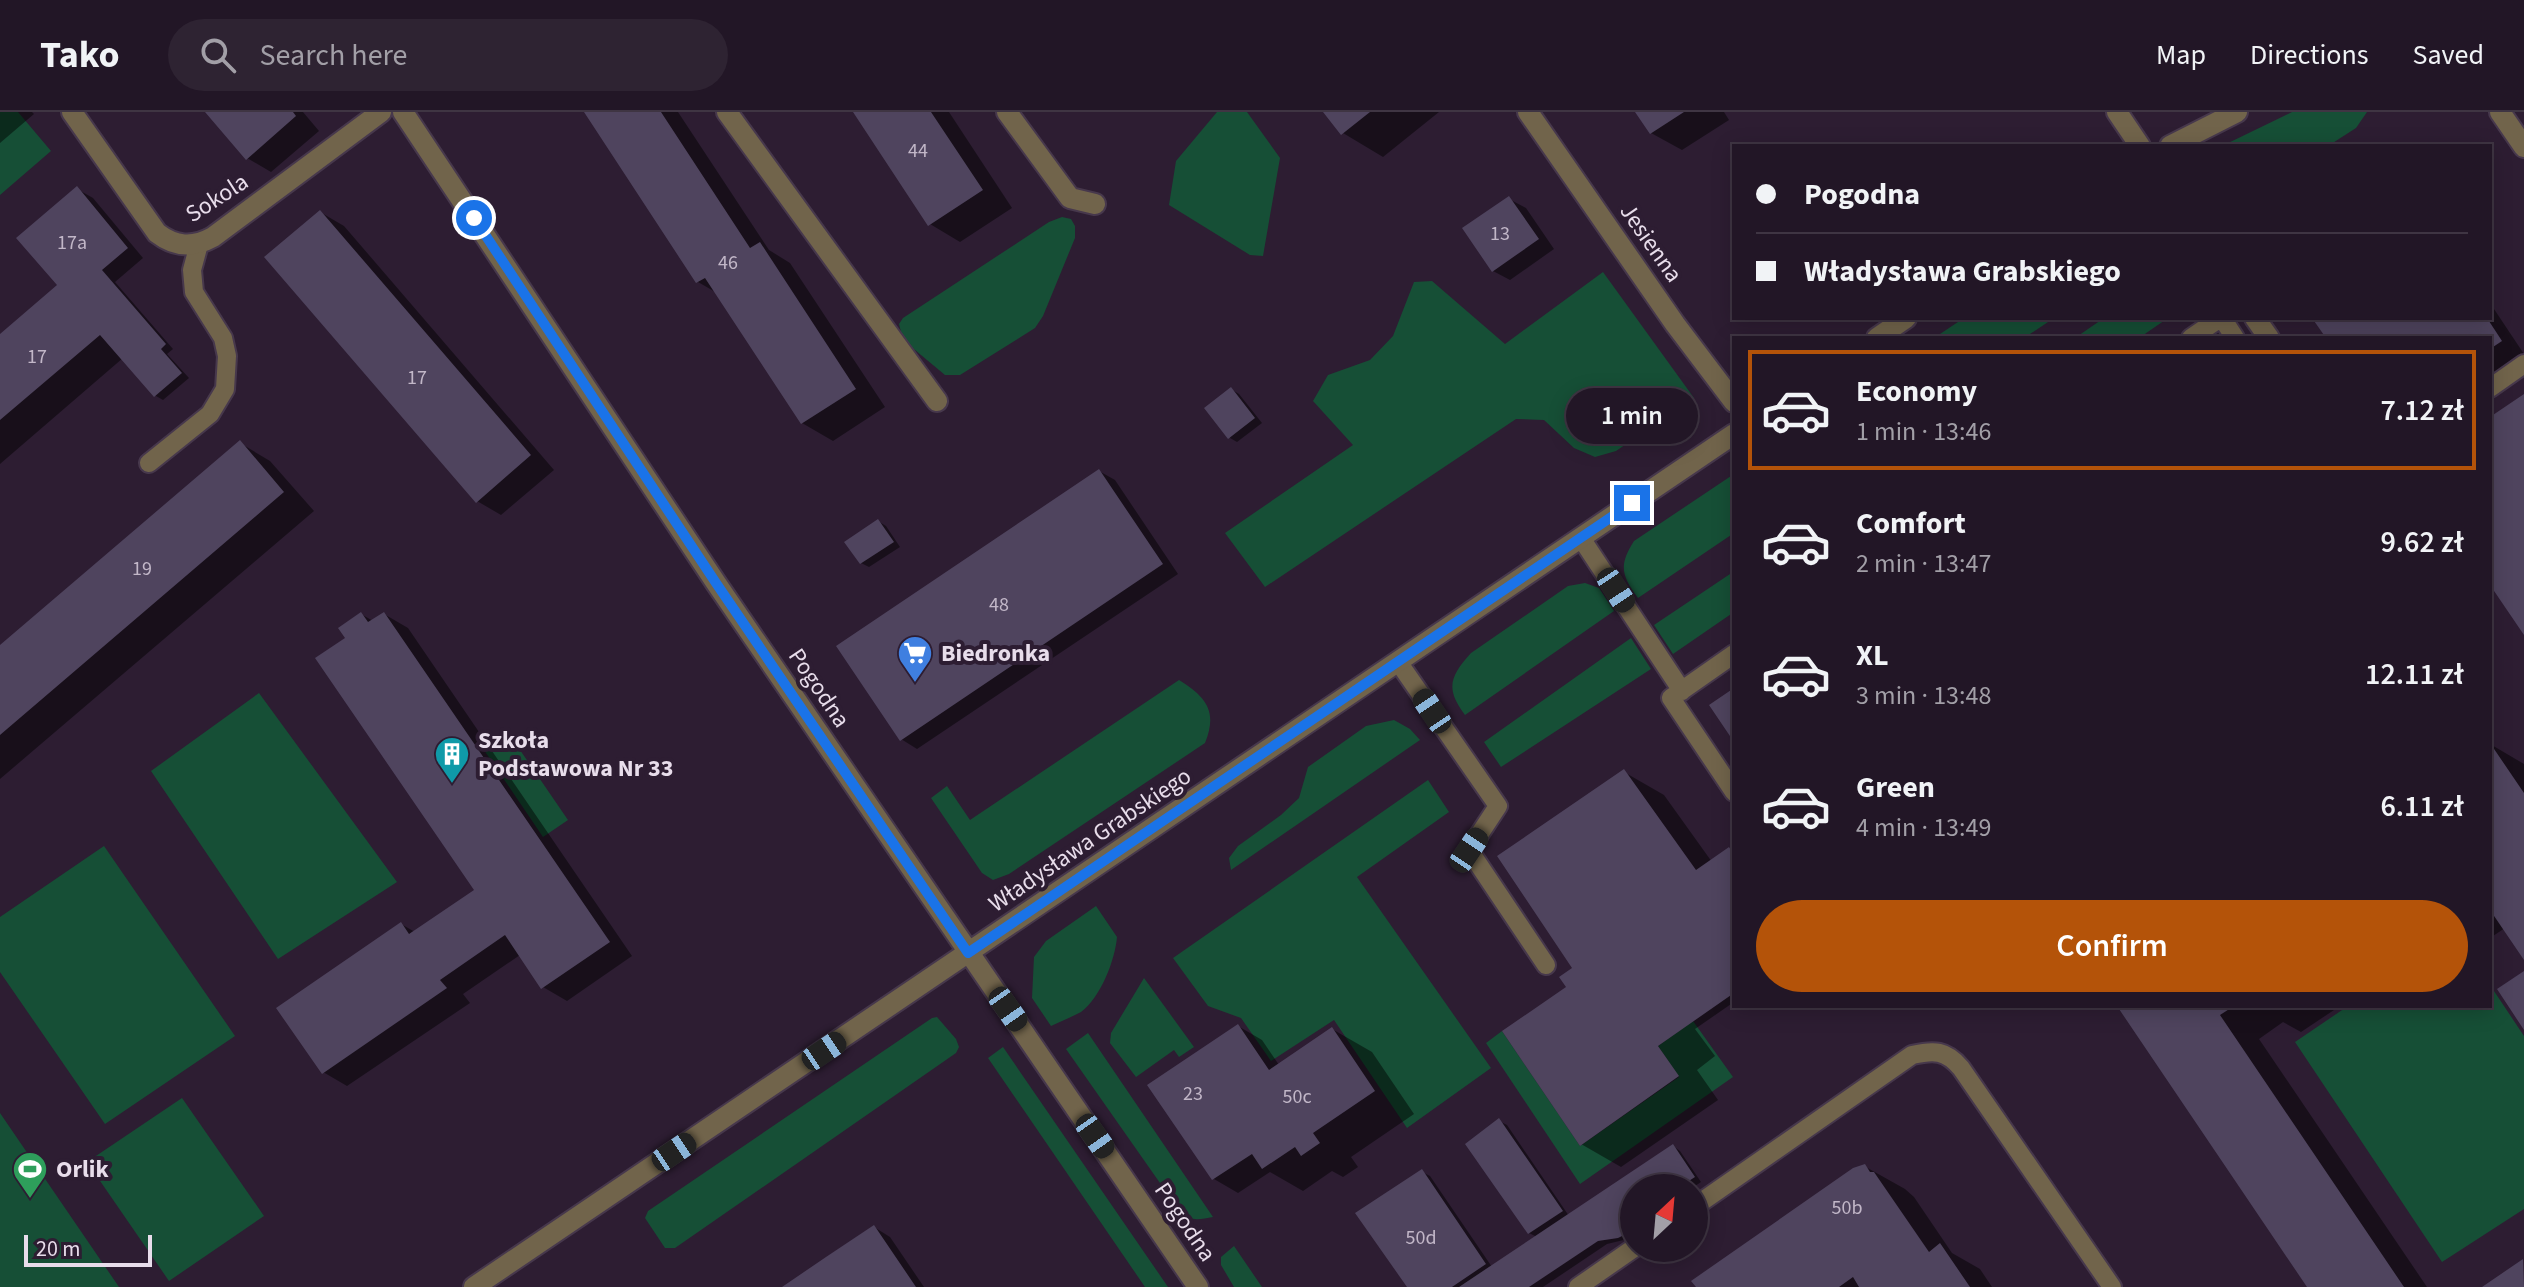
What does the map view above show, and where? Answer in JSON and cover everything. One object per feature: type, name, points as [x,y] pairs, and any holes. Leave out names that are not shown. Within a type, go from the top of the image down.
[{"type":"street","name":"Sokola","points":[[72,112],[157,233],[170,243],[199,244],[213,237],[381,112]]},
{"type":"street","name":"Pogodna","points":[[403,112],[725,596],[1198,1287]]},
{"type":"street","points":[[727,112],[937,401]]},
{"type":"street","points":[[1007,112],[1070,198],[1095,204]]},
{"type":"street","name":"Jesienna","points":[[1528,112],[1675,324],[1732,399]]},
{"type":"street","points":[[2117,112],[2139,144]]},
{"type":"street","points":[[2174,144],[2237,112]]},
{"type":"street","points":[[2500,112],[2524,147]]},
{"type":"street","points":[[1880,336],[1903,320]]},
{"type":"street","name":"Władysława Grabskiego","points":[[474,1287],[1732,435]]},
{"type":"lane","points":[[149,463],[210,414],[225,389],[227,356],[223,338],[194,292],[192,270],[199,244]]},
{"type":"lane","points":[[2194,336],[2218,320]]},
{"type":"lane","points":[[2492,387],[2524,364]]},
{"type":"lane","points":[[1581,538],[1682,691]]},
{"type":"lane","points":[[1732,655],[1671,698],[1732,789]]},
{"type":"lane","points":[[1399,663],[1498,806],[1469,850],[1546,965]]},
{"type":"lane","points":[[1708,1197],[1912,1055],[1932,1051],[1950,1055],[1961,1068],[2112,1287]]},
{"type":"lane","points":[[1578,1287],[1620,1258]]},
{"type":"green space","points":[[0,112],[18,112],[51,151],[0,195]]},
{"type":"green space","points":[[1217,112],[1247,112],[1280,158],[1263,256],[1250,255],[1169,205],[1176,161]]},
{"type":"green space","points":[[2292,112],[2367,112],[2356,128],[2331,144],[2226,144]]},
{"type":"green space","points":[[1062,217],[1071,219],[1075,226],[1075,238],[1043,316],[1035,328],[960,375],[945,375],[903,340],[899,324],[903,318],[1049,222]]},
{"type":"green space","points":[[1603,272],[1694,398],[1616,451],[1595,457],[1574,448],[1544,420],[1516,419],[1265,587],[1225,533],[1353,445],[1313,401],[1328,375],[1370,360],[1393,336],[1414,282],[1432,281],[1505,344]]},
{"type":"green space","points":[[1961,320],[2051,320],[2027,336],[1937,336]]},
{"type":"green space","points":[[2101,320],[2165,320],[2142,336],[2078,336]]},
{"type":"green space","points":[[1732,475],[1732,534],[1638,598],[1624,571],[1626,557],[1634,541]]},
{"type":"green space","points":[[1732,573],[1732,613],[1673,654],[1654,625]]},
{"type":"green space","points":[[1585,583],[1599,588],[1614,611],[1465,715],[1455,698],[1453,683],[1458,669],[1471,653],[1568,586]]},
{"type":"green space","points":[[1631,638],[1651,669],[1501,767],[1484,742]]},
{"type":"green space","points":[[1179,680],[1203,699],[1210,713],[1205,743],[1009,874],[993,880],[982,873],[931,798],[947,786],[970,820]]},
{"type":"green space","points":[[259,693],[397,882],[278,959],[151,771]]},
{"type":"green space","points":[[1394,720],[1410,729],[1420,740],[1231,870],[1229,858],[1238,846],[1299,798],[1308,767],[1366,726]]},
{"type":"green space","points":[[507,731],[568,820],[543,837],[482,747]]},
{"type":"green space","points":[[1428,780],[1449,812],[1357,877],[1491,1068],[1407,1128],[1334,1020],[1271,1061],[1241,1018],[1208,1006],[1173,958]]},
{"type":"green space","points":[[104,846],[235,1036],[105,1124],[0,972],[0,917]]},
{"type":"green space","points":[[1096,906],[1117,937],[1110,967],[1101,988],[1081,1012],[1051,1026],[1032,998],[1034,957],[1046,941]]},
{"type":"green space","points":[[1144,978],[1194,1047],[1179,1057],[1174,1050],[1136,1077],[1110,1043],[1111,1033]]},
{"type":"green space","points":[[2492,988],[2524,1036],[2524,1209],[2442,1262],[2295,1042],[2345,1008],[2492,1008]]},
{"type":"green space","points":[[937,1017],[956,1039],[959,1047],[956,1053],[675,1248],[665,1248],[645,1218],[648,1211]]},
{"type":"green space","points":[[1693,1021],[1733,1077],[1580,1184],[1486,1043],[1502,1031],[1580,1146],[1679,1077],[1658,1046]]},
{"type":"green space","points":[[1088,1033],[1213,1217],[1192,1219],[1181,1213],[1066,1049]]},
{"type":"green space","points":[[1003,1047],[1168,1287],[1145,1287],[988,1058]]},
{"type":"green space","points":[[182,1098],[264,1216],[169,1281],[87,1162]]},
{"type":"green space","name":"Orlik","points":[[0,1113],[119,1287],[0,1287]]},
{"type":"green space","points":[[1234,1246],[1262,1287],[1234,1287],[1221,1265],[1221,1257]]},
{"type":"building","points":[[205,112],[293,112],[296,116],[246,160]]},
{"type":"building","points":[[584,112],[661,112],[750,248],[760,242],[856,389],[801,424],[705,278],[696,283]]},
{"type":"building","points":[[853,112],[931,112],[983,190],[928,226]]},
{"type":"building","points":[[1323,112],[1370,112],[1341,135]]},
{"type":"building","points":[[1635,112],[1684,112],[1650,134]]},
{"type":"building","points":[[77,186],[128,248],[102,270],[166,344],[161,349],[182,373],[154,397],[100,335],[0,420],[0,334],[57,285],[16,238]]},
{"type":"building","points":[[1509,196],[1539,239],[1492,272],[1462,228]]},
{"type":"building","points":[[320,210],[531,455],[476,503],[264,257]]},
{"type":"building","points":[[2313,320],[2488,320],[2502,341],[2492,348],[2492,336],[2325,336]]},
{"type":"building","points":[[1231,387],[1255,418],[1228,439],[1204,408]]},
{"type":"building","points":[[2524,394],[2524,635],[2492,588],[2492,416]]},
{"type":"building","points":[[240,440],[284,492],[0,735],[0,645]]},
{"type":"building","points":[[1099,469],[1163,564],[900,741],[836,646]]},
{"type":"building","points":[[878,519],[894,542],[860,564],[844,542]]},
{"type":"building","name":"Szkoła Podstawowa Nr 33","points":[[361,612],[368,622],[384,612],[610,942],[541,989],[505,935],[440,980],[447,988],[322,1074],[276,1008],[401,922],[409,934],[474,890],[315,658],[345,638],[338,628]]},
{"type":"building","points":[[1732,689],[1732,739],[1709,705]]},
{"type":"building","points":[[2492,746],[2524,793],[2524,960],[2492,913]]},
{"type":"building","points":[[1624,769],[1696,870],[1729,847],[1732,852],[1732,994],[1658,1046],[1679,1076],[1580,1146],[1502,1031],[1566,987],[1559,977],[1572,968],[1497,856]]},
{"type":"building","points":[[2524,971],[2524,1030],[2497,989]]},
{"type":"building","points":[[2118,1008],[2231,1008],[2220,1015],[2404,1287],[2307,1287]]},
{"type":"building","points":[[1238,1024],[1269,1070],[1332,1027],[1375,1091],[1313,1133],[1320,1143],[1301,1156],[1295,1147],[1262,1169],[1252,1154],[1212,1180],[1147,1085]]},
{"type":"building","points":[[1499,1118],[1563,1211],[1528,1234],[1465,1144]]},
{"type":"building","points":[[1673,1144],[1693,1174],[1628,1174]]},
{"type":"building","points":[[1865,1164],[1870,1172],[1874,1172],[1929,1252],[1940,1243],[1970,1287],[1859,1287],[1853,1277],[1839,1287],[1696,1287],[1691,1281],[1853,1168]]},
{"type":"building","points":[[1422,1169],[1486,1264],[1452,1287],[1407,1287],[1355,1213]]},
{"type":"building","points":[[1620,1179],[1620,1237],[1598,1241],[1529,1287],[1459,1287]]},
{"type":"building","points":[[874,1225],[916,1287],[782,1287],[826,1257]]},
{"type":"building","points":[[2523,1259],[2524,1287],[2482,1287]]},
{"type":"place","name":"Biedronka","points":[[915,684]]},
{"type":"place","name":"Szkoła Podstawowa Nr 33","points":[[452,785]]},
{"type":"place","name":"Orlik","points":[[30,1200]]},
{"type":"route","points":[[474,218],[716,583],[968,953],[1632,503]]}]
